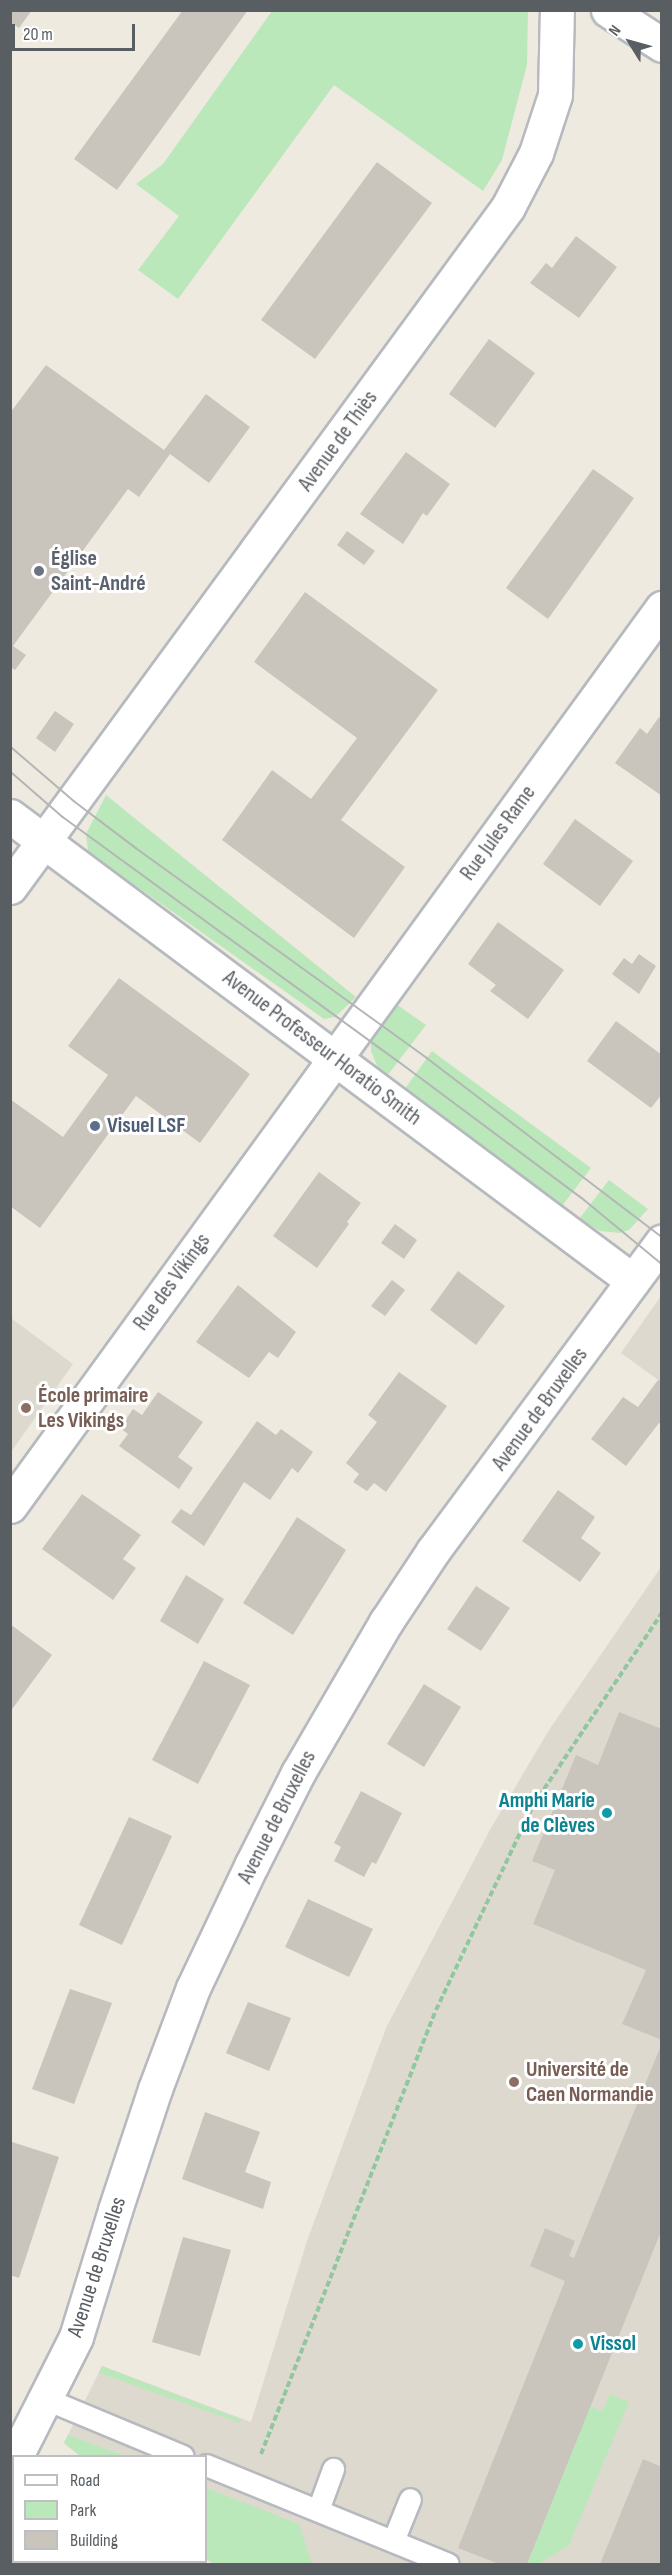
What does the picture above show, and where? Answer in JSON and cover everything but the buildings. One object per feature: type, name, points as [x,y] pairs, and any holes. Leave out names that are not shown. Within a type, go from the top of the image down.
[{"type":"street","name":"Avenue de Thiès","points":[[10,887],[508,207],[536,153],[555,96],[557,10]]},
{"type":"street","points":[[608,10],[662,45]]},
{"type":"street","name":"Rue Jules Rame","points":[[334,1058],[662,608]]},
{"type":"street","name":"Avenue Professeur Horatio Smith","points":[[10,816],[633,1281]]},
{"type":"street","name":"Rue des Vikings","points":[[10,1506],[334,1058]]},
{"type":"street","name":"Avenue de Bruxelles","points":[[18,2455],[76,2337],[114,2210],[193,1988],[298,1773],[386,1622],[433,1551],[662,1242]]},
{"type":"lane","points":[[46,2399],[178,2455]]},
{"type":"lane","points":[[207,2465],[448,2565]]},
{"type":"lane","points":[[318,2510],[333,2469]]},
{"type":"lane","points":[[393,2541],[410,2499]]},
{"type":"path","points":[[259,2458],[436,2010],[528,1815],[662,1613]]},
{"type":"shaded area","points":[[661,1296],[661,1382],[621,1353]]},
{"type":"shaded area","name":"École primaire Les Vikings","points":[[11,1318],[73,1364],[11,1452]]},
{"type":"shaded area","name":"Université de Caen Normandie","points":[[661,1567],[661,2564],[212,2564],[207,2560],[207,2455],[79,2455],[64,2443],[102,2366],[251,2422],[307,2241],[386,2028],[491,1828],[549,1730]]},
{"type":"green space","points":[[272,11],[528,11],[527,65],[502,160],[483,191],[334,85],[178,299],[138,270],[179,216],[136,184],[163,164]]},
{"type":"green space","points":[[106,795],[356,997],[335,1017],[324,1019],[136,886],[97,862],[88,851],[86,834]]},
{"type":"green space","points":[[396,1004],[426,1025],[387,1076],[378,1068],[371,1051],[371,1043],[376,1031]]},
{"type":"green space","points":[[432,1051],[591,1168],[562,1206],[404,1090]]},
{"type":"green space","points":[[609,1180],[648,1209],[629,1230],[620,1233],[600,1231],[579,1219]]},
{"type":"green space","points":[[102,2366],[242,2420],[240,2423],[99,2373]]},
{"type":"green space","points":[[610,2394],[629,2402],[569,2545],[538,2564],[527,2564],[590,2406],[602,2411]]},
{"type":"green space","points":[[68,2435],[122,2455],[79,2455],[64,2443]]},
{"type":"green space","points":[[207,2488],[299,2524],[312,2564],[214,2564],[207,2558]]},
{"type":"tram line","points":[[10,746],[74,801],[136,848],[427,1058],[662,1237]]},
{"type":"tram line","points":[[10,771],[63,817],[582,1198],[662,1264]]},
{"type":"place","name":"Église Saint-André","points":[[39,571]]},
{"type":"place","name":"Visuel LSF","points":[[95,1126]]},
{"type":"place","name":"École primaire Les Vikings","points":[[26,1408]]},
{"type":"place","name":"Amphi Marie de Clèves","points":[[607,1813]]},
{"type":"place","name":"Université de Caen Normandie","points":[[514,2082]]},
{"type":"place","name":"Vissol","points":[[578,2344]]}]
